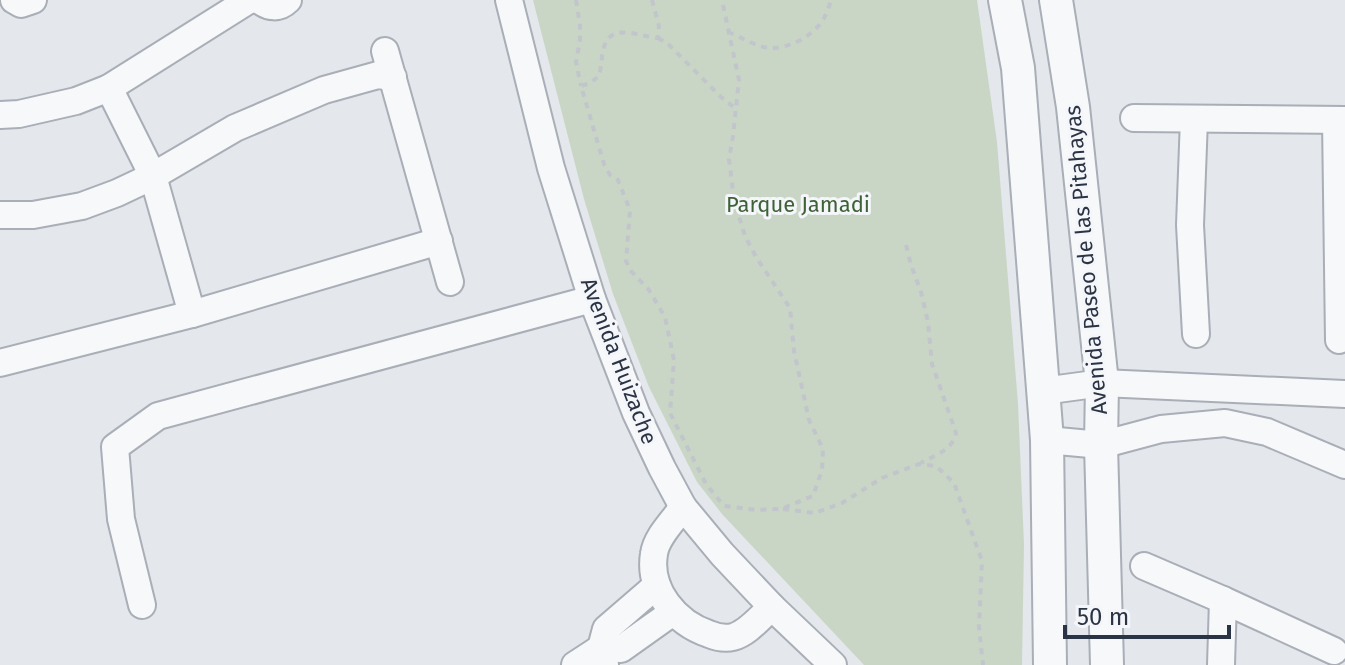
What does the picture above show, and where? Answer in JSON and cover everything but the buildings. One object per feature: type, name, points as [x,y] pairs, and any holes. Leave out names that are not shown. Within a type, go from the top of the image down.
[{"type":"street","points":[[14,0],[21,4],[33,0]]},
{"type":"street","points":[[0,115],[19,114],[76,101],[109,88],[249,0]]},
{"type":"street","points":[[259,0],[273,7],[288,0]]},
{"type":"street","name":"Avenida Huizache","points":[[509,0],[551,168],[592,299],[636,413],[662,468],[683,507],[722,554],[833,665]]},
{"type":"street","points":[[1005,0],[1018,68],[1047,440],[1050,665]]},
{"type":"street","name":"Avenida Paseo de las Pitahayas","points":[[1056,0],[1073,107],[1102,383],[1107,665]]},
{"type":"street","points":[[385,51],[450,282]]},
{"type":"street","points":[[0,215],[33,215],[82,206],[153,176],[235,128],[324,90],[378,75],[393,77]]},
{"type":"street","points":[[109,88],[153,176],[192,314]]},
{"type":"street","points":[[1134,118],[1340,120],[1339,340]]},
{"type":"street","points":[[1194,119],[1190,225],[1196,334]]},
{"type":"street","points":[[0,363],[192,314],[439,241]]},
{"type":"street","points":[[142,605],[121,519],[115,447],[158,416],[592,299]]},
{"type":"street","points":[[1043,391],[1102,383],[1345,394]]},
{"type":"street","points":[[1047,440],[1101,445],[1161,429],[1225,423],[1267,432],[1345,465]]},
{"type":"street","points":[[683,507],[656,545],[653,555],[657,585],[673,612],[701,632],[730,638],[742,634],[772,607]]},
{"type":"street","points":[[1144,566],[1335,653]]},
{"type":"street","points":[[603,657],[606,629],[657,585]]},
{"type":"street","points":[[1221,665],[1223,600]]},
{"type":"street","points":[[575,665],[621,649],[673,612]]},
{"type":"path","points":[[576,0],[580,25],[576,62],[581,86],[604,164],[610,175],[618,180],[630,210],[626,261],[665,317],[674,360],[670,413],[706,484],[724,506],[815,513],[842,503],[882,478],[919,464],[955,441],[956,433],[932,364],[928,322],[906,245]]},
{"type":"path","points":[[652,0],[659,26],[658,38]]},
{"type":"path","points":[[722,0],[739,80],[729,159],[734,200],[745,236],[790,308],[794,351],[809,420],[823,449],[822,470],[813,496],[781,509]]},
{"type":"path","points":[[728,32],[757,45],[771,48],[787,45],[809,36],[823,20],[831,0]]},
{"type":"path","points":[[581,86],[599,76],[605,41],[619,32],[658,38],[667,43],[735,108]]},
{"type":"path","points":[[919,464],[936,466],[954,483],[970,522],[982,561],[979,627],[983,665]]},
{"type":"green space","name":"Parque Jamadi","points":[[533,0],[977,0],[997,142],[1018,404],[1024,544],[1022,665],[864,665],[722,514],[697,482],[649,387],[613,294],[584,199]]}]
